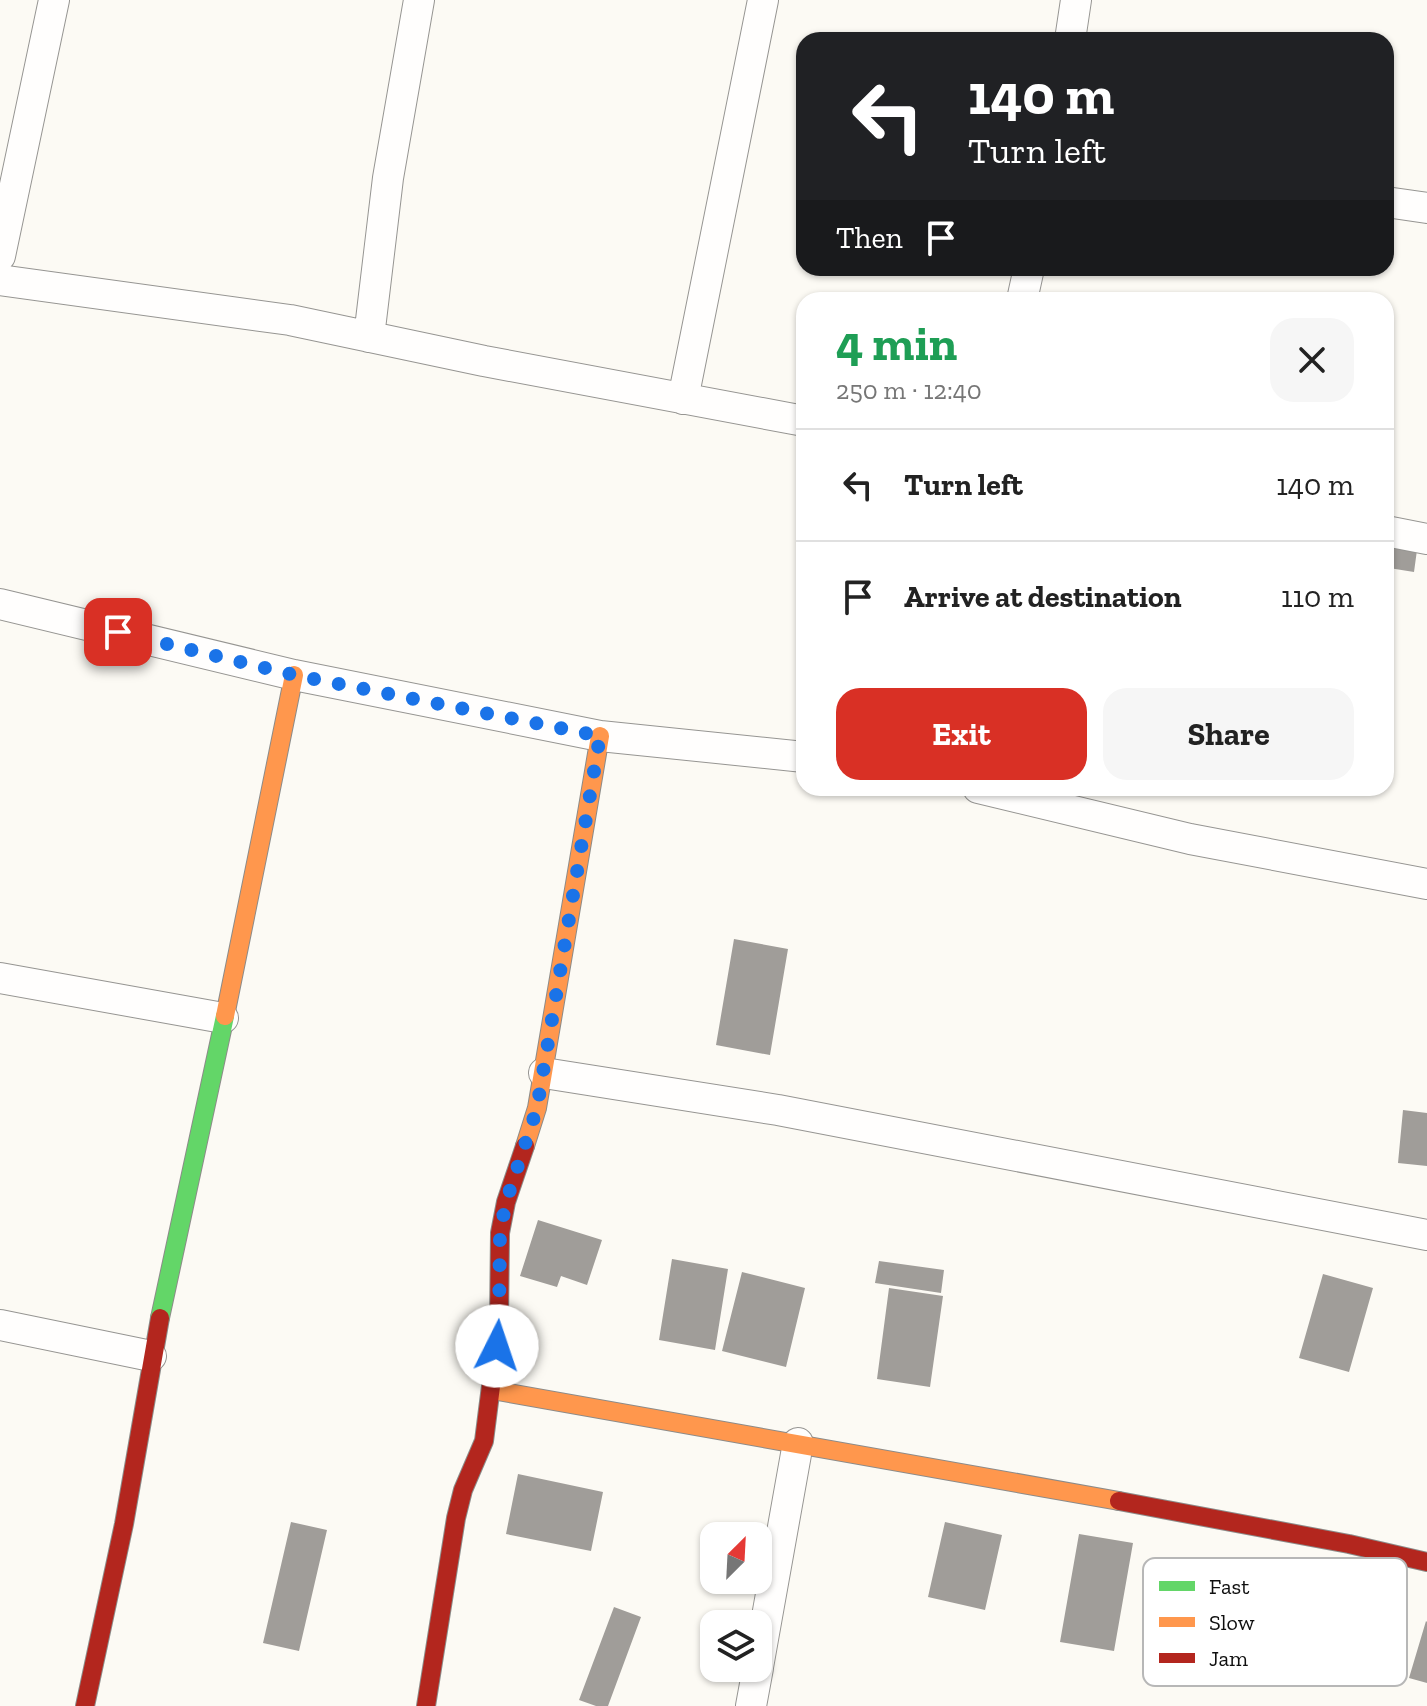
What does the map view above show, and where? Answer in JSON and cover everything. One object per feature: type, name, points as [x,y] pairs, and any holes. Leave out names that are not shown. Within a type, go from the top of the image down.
[{"type":"street","points":[[0,256],[54,0]]},
{"type":"street","points":[[369,337],[388,178],[419,0]]},
{"type":"street","points":[[683,399],[763,0]]},
{"type":"street","points":[[1071,32],[1076,0]]},
{"type":"street","points":[[1394,203],[1427,208]]},
{"type":"street","points":[[0,280],[290,320],[796,420]]},
{"type":"street","points":[[1394,533],[1427,539]]},
{"type":"street","points":[[0,604],[294,675],[600,736],[796,756]]},
{"type":"street","points":[[85,1706],[124,1524],[151,1356],[199,1142],[294,675]]},
{"type":"street","points":[[426,1706],[453,1529],[463,1490],[484,1441],[492,1390],[499,1323],[500,1233],[506,1202],[537,1108],[600,736]]},
{"type":"street","points":[[1011,796],[1190,839],[1427,884]]},
{"type":"street","points":[[0,978],[223,1018]]},
{"type":"street","points":[[544,1073],[778,1110],[1427,1235]]},
{"type":"street","points":[[0,1325],[151,1356]]},
{"type":"street","points":[[492,1390],[1197,1515],[1427,1562]]},
{"type":"street","points":[[768,1610],[798,1443]]},
{"type":"street","points":[[751,1706],[755,1682]]},
{"type":"building","points":[[1394,545],[1417,550],[1414,572],[1394,569]]},
{"type":"building","points":[[734,939],[788,949],[770,1055],[716,1045]]},
{"type":"building","points":[[1403,1110],[1427,1113],[1427,1166],[1398,1163]]},
{"type":"building","points":[[538,1220],[602,1240],[587,1285],[561,1276],[557,1287],[520,1276]]},
{"type":"building","points":[[672,1259],[728,1269],[715,1350],[659,1340]]},
{"type":"building","points":[[879,1261],[944,1270],[941,1293],[875,1283]]},
{"type":"building","points":[[742,1272],[805,1288],[786,1367],[722,1351]]},
{"type":"building","points":[[1323,1274],[1373,1288],[1349,1372],[1299,1358]]},
{"type":"building","points":[[889,1288],[943,1296],[930,1387],[877,1379]]},
{"type":"building","points":[[518,1474],[603,1492],[591,1551],[506,1534]]},
{"type":"building","points":[[291,1522],[327,1530],[299,1651],[263,1643]]},
{"type":"building","points":[[945,1522],[1002,1535],[985,1610],[928,1597]]},
{"type":"building","points":[[1079,1534],[1133,1543],[1114,1651],[1060,1642]]},
{"type":"building","points":[[614,1607],[641,1617],[608,1706],[596,1706],[579,1700]]},
{"type":"building","points":[[1427,1622],[1427,1683],[1409,1678]]},
{"type":"traffic: fast","points":[[160,1318],[225,1016]]},
{"type":"traffic: slow","points":[[225,1016],[294,675]]},
{"type":"traffic: slow","points":[[525,1146],[537,1108],[600,736]]},
{"type":"traffic: slow","points":[[492,1390],[1119,1501]]},
{"type":"traffic: jam","points":[[426,1706],[456,1518],[463,1490],[484,1441],[499,1323],[500,1233],[506,1202],[525,1146]]},
{"type":"traffic: jam","points":[[85,1706],[124,1524],[160,1318]]},
{"type":"traffic: jam","points":[[1119,1501],[1349,1544],[1427,1562]]},
{"type":"route","points":[[118,632],[294,675],[600,736],[537,1108],[506,1202],[500,1233],[497,1346]]}]
